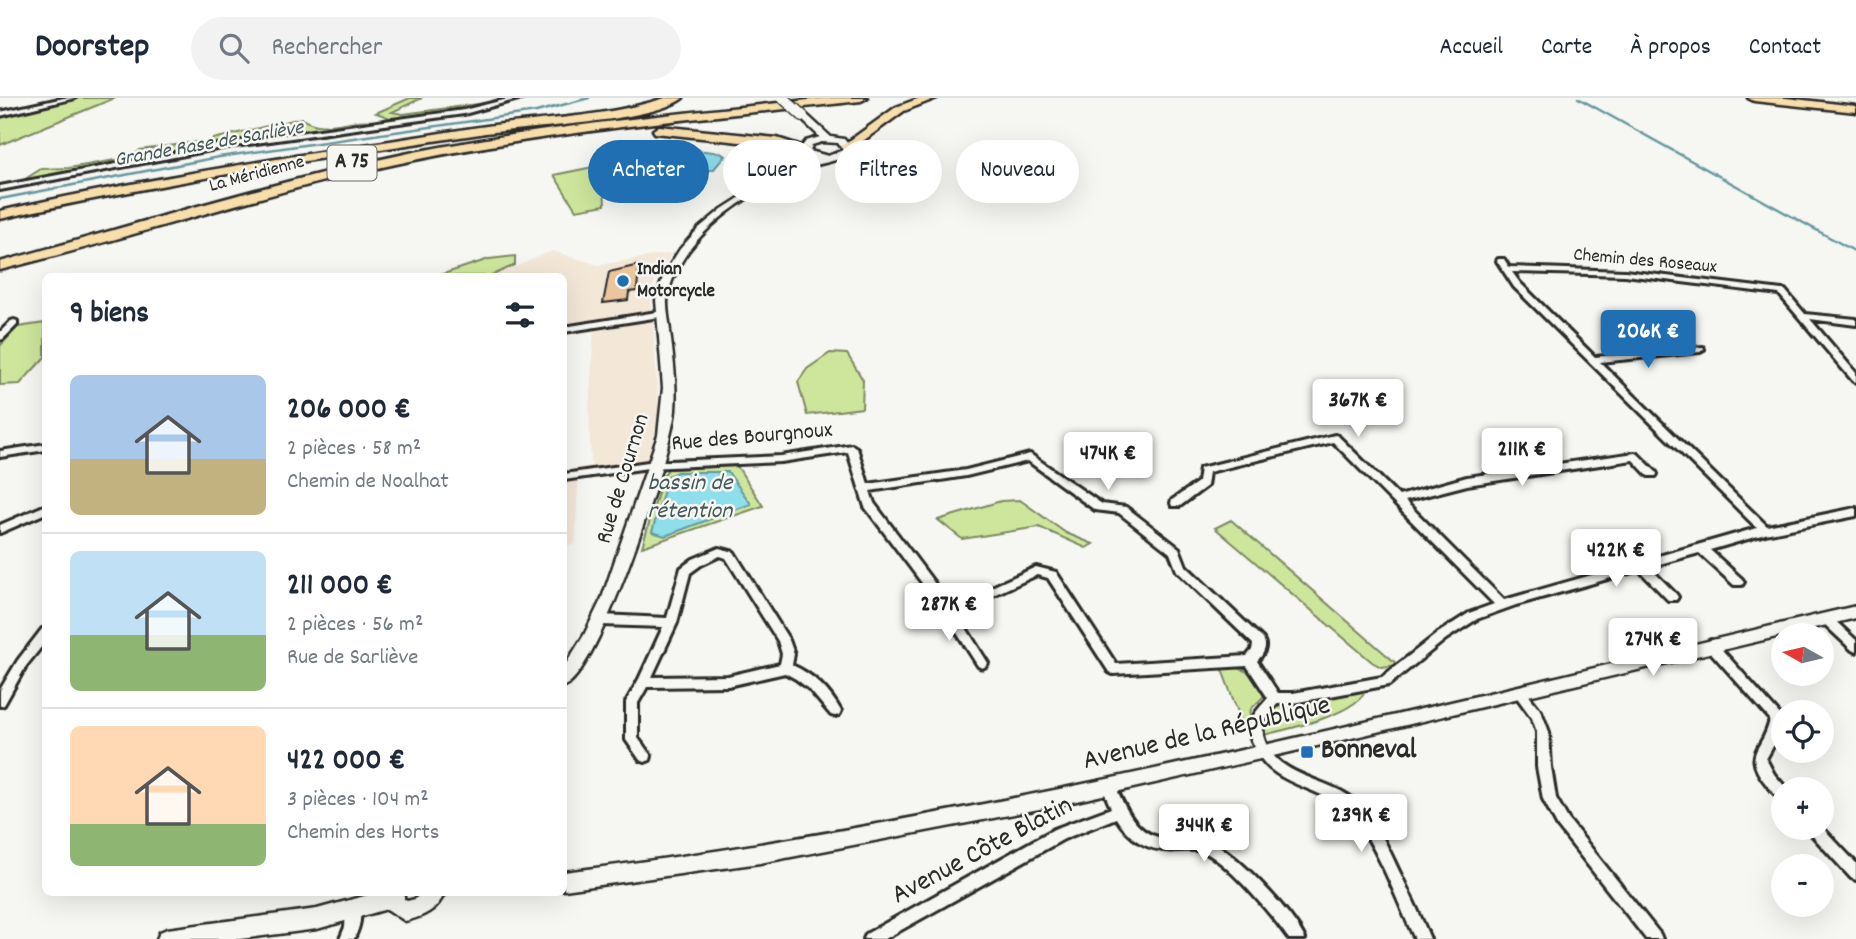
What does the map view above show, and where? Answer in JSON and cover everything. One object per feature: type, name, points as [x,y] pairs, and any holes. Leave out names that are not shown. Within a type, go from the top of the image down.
[{"type":"highway","points":[[428,140],[483,130],[619,113],[677,98]]},
{"type":"highway","name":"La Méridienne","points":[[0,258],[255,187],[392,155],[513,134],[811,98]]},
{"type":"highway","name":"La Méridienne","points":[[0,266],[330,175],[452,149],[546,135],[861,98]]},
{"type":"highway","points":[[856,140],[900,108],[931,98]]},
{"type":"highway","points":[[1754,98],[1856,105]]},
{"type":"highway","points":[[1786,98],[1856,105]]},
{"type":"highway","points":[[1838,98],[1856,105]]},
{"type":"highway","points":[[0,215],[184,177],[428,140],[621,116],[712,110]]},
{"type":"highway","points":[[546,135],[653,130],[756,140]]},
{"type":"street","points":[[0,114],[72,98]]},
{"type":"street","points":[[0,188],[228,145],[464,112],[519,98]]},
{"type":"street","points":[[783,98],[828,139],[835,140]]},
{"type":"street","points":[[806,120],[807,140]]},
{"type":"street","points":[[821,142],[828,139]]},
{"type":"street","points":[[822,159],[835,157]]},
{"type":"street","name":"Rue de Cournon","points":[[567,674],[601,620],[668,422],[670,396],[662,297],[669,277],[705,226],[741,203]]},
{"type":"street","name":"Chemin des Roseaux","points":[[1593,360],[1517,285],[1503,265],[1625,273],[1782,292],[1803,316]]},
{"type":"street","points":[[567,330],[663,314]]},
{"type":"street","points":[[1803,316],[1854,323]]},
{"type":"street","points":[[1803,316],[1856,379]]},
{"type":"street","points":[[0,337],[14,323]]},
{"type":"street","points":[[1593,360],[1700,349]]},
{"type":"street","points":[[1593,360],[1765,530]]},
{"type":"street","points":[[1176,503],[1203,484],[1203,470],[1335,438],[1502,605]]},
{"type":"street","points":[[0,454],[42,448]]},
{"type":"street","name":"Rue des Bourgnoux","points":[[567,477],[655,465],[781,460],[852,448],[864,488]]},
{"type":"street","points":[[1396,500],[1467,481],[1635,456],[1652,474]]},
{"type":"street","points":[[947,608],[955,608],[1036,571],[1044,571],[1052,575],[1113,669],[1250,661],[1258,652],[1259,642],[1181,568],[1175,551],[1122,510],[1099,507],[1030,457],[966,472],[864,488],[869,505],[947,608],[982,663]]},
{"type":"street","points":[[0,528],[42,511]]},
{"type":"street","points":[[1275,698],[1293,698],[1385,681],[1442,636],[1473,616],[1502,605],[1765,530],[1856,512]]},
{"type":"street","points":[[1701,548],[1738,582]]},
{"type":"street","points":[[645,756],[632,740],[632,702],[671,623],[688,567],[719,552],[730,555],[783,640],[788,654],[785,668]]},
{"type":"street","points":[[1640,565],[1672,597]]},
{"type":"street","name":"Avenue de la République","points":[[567,881],[684,866],[896,831],[1109,787],[1856,612]]},
{"type":"street","points":[[1826,619],[1856,647]]},
{"type":"street","points":[[601,620],[671,623]]},
{"type":"street","points":[[0,701],[22,663],[42,637]]},
{"type":"street","points":[[1711,645],[1777,718],[1776,727],[1759,755],[1760,765],[1771,779]]},
{"type":"street","points":[[1250,661],[1275,698]]},
{"type":"street","points":[[644,682],[728,681],[785,668],[794,671],[820,690],[835,711]]},
{"type":"street","points":[[1520,692],[1537,715],[1543,732],[1544,768],[1550,799],[1563,823],[1655,939]]},
{"type":"street","points":[[1275,698],[1258,720],[1255,730],[1263,752],[1276,768],[1343,800],[1362,816],[1423,939]]},
{"type":"street","points":[[1109,787],[1118,811],[1139,835],[1153,844],[1192,843],[1210,847],[1264,898],[1298,939]]},
{"type":"street","name":"Avenue Côte Blatin","points":[[871,939],[1059,834],[1118,811]]},
{"type":"street","points":[[1825,840],[1856,873]]},
{"type":"street","points":[[167,939],[317,919],[354,911],[391,896]]},
{"type":"street","points":[[393,896],[399,908],[412,910],[427,904],[433,896]]},
{"type":"street","points":[[347,939],[354,911]]},
{"type":"shaded area","points":[[552,251],[598,265],[672,253],[656,278],[651,295],[651,313],[567,327],[567,273],[501,273]]},
{"type":"shaded area","points":[[653,320],[659,417],[643,473],[578,481],[575,544],[567,545],[567,470],[591,466],[589,411],[594,329]]},
{"type":"green space","points":[[78,98],[115,98],[0,145],[0,115]]},
{"type":"green space","points":[[410,98],[422,98],[392,112],[403,114],[486,103],[484,107],[396,120],[376,113]]},
{"type":"green space","points":[[301,118],[319,125],[377,122],[211,146],[213,139]]},
{"type":"green space","points":[[197,142],[195,147],[186,150],[22,181],[41,169],[69,168],[133,157],[140,150]]},
{"type":"green space","points":[[588,168],[588,203],[605,205],[576,210],[554,175]]},
{"type":"green space","points":[[515,256],[515,265],[498,273],[446,273],[489,259]]},
{"type":"green space","points":[[42,323],[42,360],[20,384],[0,385],[0,346],[18,327]]},
{"type":"green space","points":[[830,353],[847,354],[863,380],[862,408],[807,415],[798,382],[807,369]]},
{"type":"green space","name":"bassin de rétention","points":[[737,466],[763,506],[642,547],[663,476],[668,469]]},
{"type":"green space","points":[[1020,500],[1066,533],[1093,544],[1086,548],[1039,527],[962,539],[938,520],[1001,501]]},
{"type":"green space","points":[[1231,520],[1398,665],[1381,667],[1372,662],[1215,528]]},
{"type":"green space","points":[[1234,666],[1252,674],[1264,696],[1251,709],[1244,728],[1221,667]]},
{"type":"green space","points":[[1367,688],[1361,697],[1337,713],[1263,735],[1261,731],[1277,707]]},
{"type":"water","points":[[709,152],[723,154],[714,169],[709,171]]},
{"type":"water","name":"bassin de rétention","points":[[677,472],[728,472],[751,504],[665,536],[652,532],[668,476]]},
{"type":"building","name":"Indian Motorcycle","points":[[639,265],[637,291],[629,292],[628,300],[603,303],[609,272]]},
{"type":"waterway","name":"Grande Rase de Sarliève","points":[[0,199],[219,157],[536,112],[589,98]]},
{"type":"waterway","points":[[1578,98],[1856,252]]},
{"type":"place","name":"Indian Motorcycle","points":[[623,281]]},
{"type":"place","name":"Bonneval","points":[[1307,752]]}]
